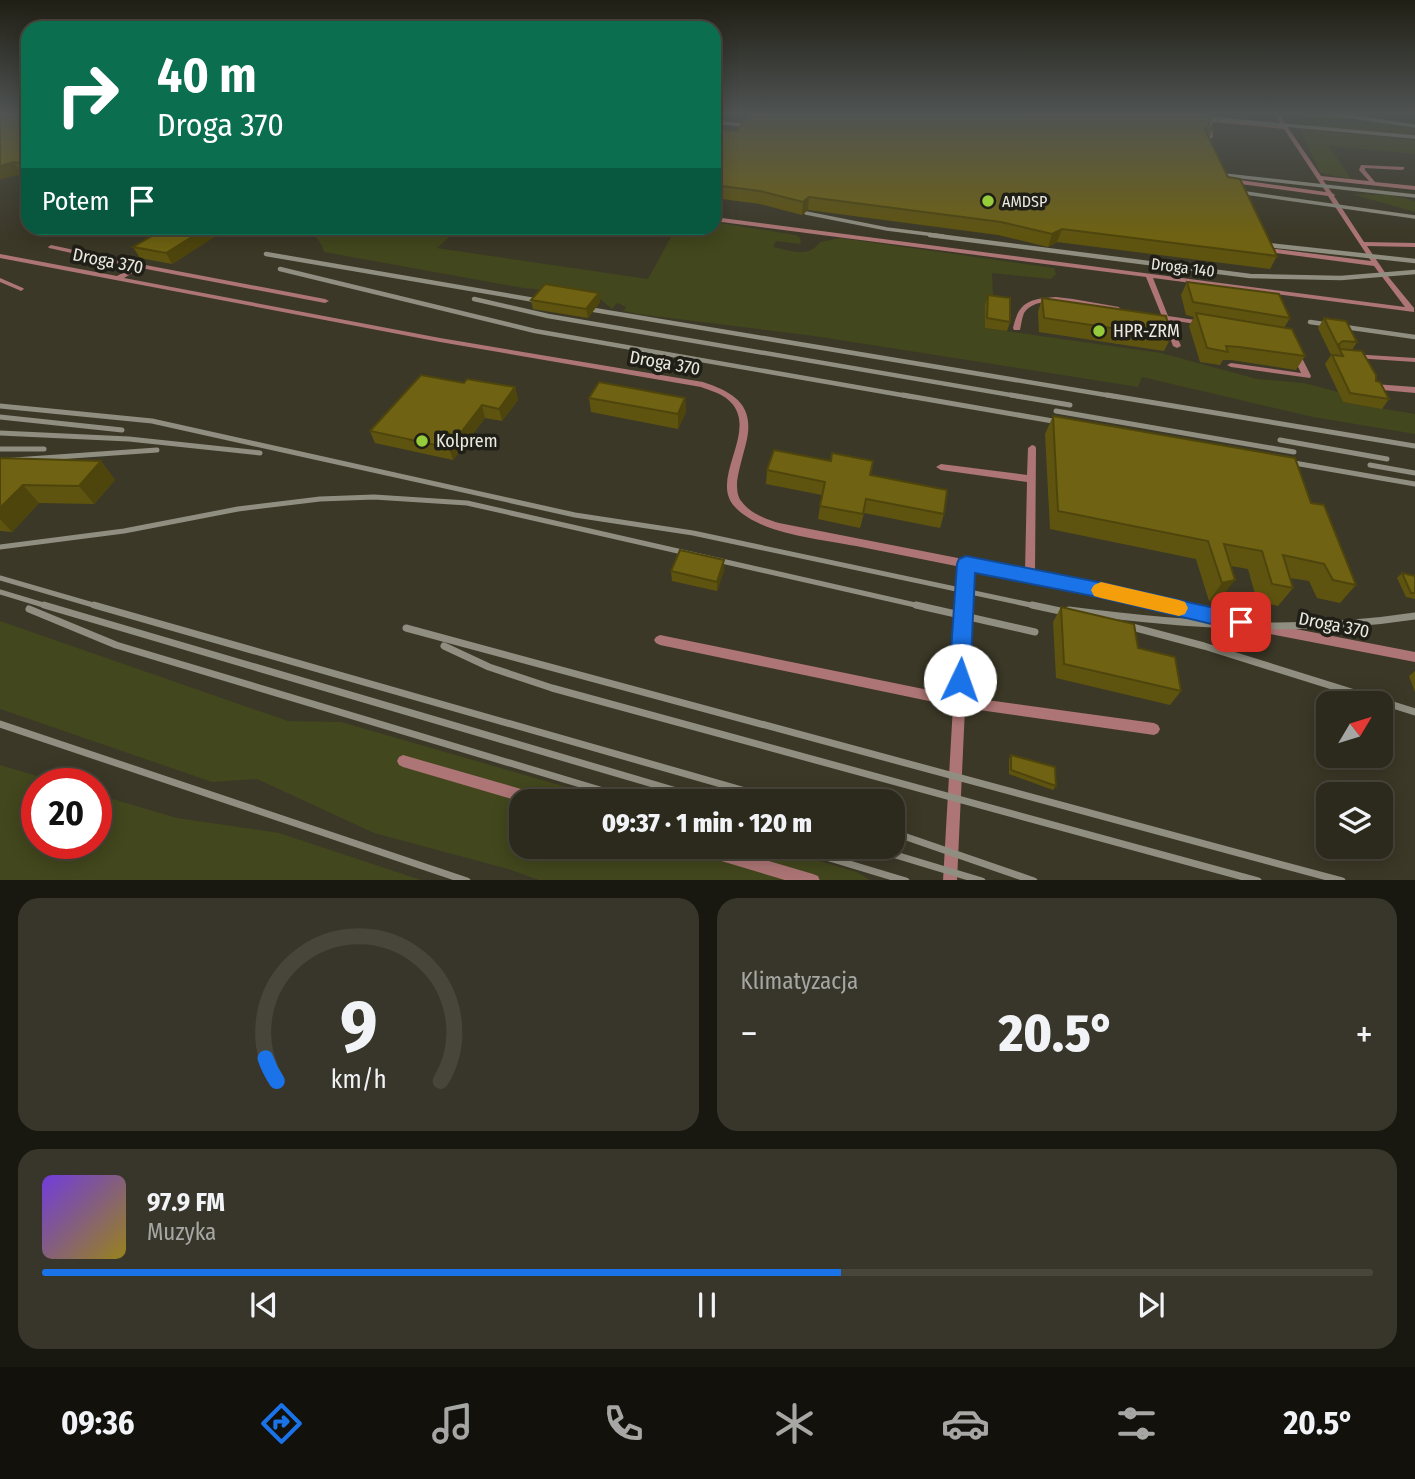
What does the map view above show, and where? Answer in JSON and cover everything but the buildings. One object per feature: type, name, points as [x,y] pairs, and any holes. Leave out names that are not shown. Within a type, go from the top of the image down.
[{"type":"lane","name":"Droga 140","points":[[721,220],[1411,310],[1363,244],[1304,154]]},
{"type":"lane","points":[[1373,183],[1362,170],[1363,166],[1402,168]]},
{"type":"lane","points":[[1320,178],[1415,188]]},
{"type":"lane","points":[[1233,181],[1332,195]]},
{"type":"lane","points":[[1363,244],[1415,245]]},
{"type":"lane","points":[[51,247],[325,301]]},
{"type":"lane","points":[[1276,251],[1377,264]]},
{"type":"lane","name":"Droga 370","points":[[0,256],[427,337],[703,385],[730,396],[744,414],[744,435],[732,478],[734,498],[746,513],[778,527],[1030,576],[1415,657]]},
{"type":"lane","points":[[119,278],[140,266]]},
{"type":"lane","points":[[1149,276],[1177,346]]},
{"type":"lane","points":[[0,281],[21,289]]},
{"type":"lane","points":[[1017,328],[1017,316],[1024,307],[1037,301],[1055,299],[1129,311]]},
{"type":"lane","points":[[1141,313],[1207,324]]},
{"type":"lane","points":[[1231,365],[1307,376],[1293,347]]},
{"type":"lane","points":[[1339,355],[1415,360]]},
{"type":"lane","points":[[1374,387],[1415,390]]},
{"type":"lane","points":[[1030,576],[1032,448]]},
{"type":"lane","points":[[941,467],[1032,479]]},
{"type":"lane","points":[[950,880],[966,564]]},
{"type":"lane","points":[[660,640],[958,702],[1154,729]]},
{"type":"lane","points":[[403,761],[509,792]]},
{"type":"lane","points":[[740,859],[813,880]]},
{"type":"green space","points":[[1311,154],[1334,154],[1351,179],[1320,173]]},
{"type":"green space","points":[[1352,194],[1391,195],[1415,201],[1415,212]]},
{"type":"green space","points":[[721,223],[796,235],[801,244],[776,241],[773,247],[793,251],[805,252],[820,242],[840,238],[1054,268],[1056,274],[1051,279],[992,273],[993,295],[1001,301],[985,328],[1161,353],[1257,379],[1304,383],[1338,392],[1343,402],[1415,414],[1415,434],[1313,417],[1142,377],[1138,387],[814,336],[638,314],[624,311],[626,307],[617,303],[612,309],[594,294],[523,288],[324,252],[314,235],[451,235],[437,248],[648,279],[672,235],[721,235]]},
{"type":"green space","points":[[0,621],[288,721],[341,722],[573,789],[509,789],[509,859],[812,859],[857,872],[870,880],[539,880],[374,833],[257,779],[212,782],[0,709]]},
{"type":"green space","points":[[0,765],[21,771],[21,859],[112,859],[112,799],[177,818],[279,833],[421,880],[0,880]]},
{"type":"railway","points":[[1206,173],[1415,196]]},
{"type":"railway","points":[[1239,192],[1415,217]]},
{"type":"railway","points":[[806,213],[887,229],[943,236]]},
{"type":"railway","points":[[930,235],[1250,276],[1341,278],[1415,272]]},
{"type":"railway","points":[[1268,245],[1415,261]]},
{"type":"railway","points":[[266,254],[552,303]]},
{"type":"railway","points":[[280,269],[535,331],[913,397]]},
{"type":"railway","points":[[474,299],[548,316],[1022,397]]},
{"type":"railway","points":[[576,307],[1118,397]]},
{"type":"railway","points":[[1310,322],[1415,337]]},
{"type":"railway","points":[[903,395],[1070,424]]},
{"type":"railway","points":[[1011,395],[1070,405]]},
{"type":"railway","points":[[1107,395],[1415,446]]},
{"type":"railway","points":[[0,406],[152,421],[575,515],[693,533],[1040,607]]},
{"type":"railway","points":[[1056,411],[1294,452]]},
{"type":"railway","points":[[0,417],[122,430]]},
{"type":"railway","points":[[0,433],[129,439],[260,453]]},
{"type":"railway","points":[[1280,440],[1387,459]]},
{"type":"railway","points":[[0,449],[44,449]]},
{"type":"railway","points":[[0,461],[157,450]]},
{"type":"railway","points":[[1277,460],[1415,484]]},
{"type":"railway","points":[[1370,465],[1415,473]]},
{"type":"railway","points":[[0,547],[124,531],[238,509],[320,499],[374,497],[467,503],[924,607]]},
{"type":"railway","points":[[0,578],[100,607]]},
{"type":"railway","points":[[0,592],[50,607]]},
{"type":"railway","points":[[44,605],[670,789]]},
{"type":"railway","points":[[94,605],[738,789]]},
{"type":"railway","points":[[916,605],[1035,632]]},
{"type":"railway","points":[[1032,605],[1079,615]]},
{"type":"railway","points":[[29,609],[116,645],[597,789]]},
{"type":"railway","points":[[1069,610],[1156,620],[1285,626],[1371,622],[1415,616]]},
{"type":"railway","points":[[1117,623],[1204,646],[1415,712]]},
{"type":"railway","points":[[406,628],[1338,880]]},
{"type":"railway","points":[[444,646],[489,667],[552,688],[1254,880]]},
{"type":"railway","points":[[0,724],[464,880]]},
{"type":"railway","points":[[905,836],[1031,880]]},
{"type":"railway","points":[[905,858],[979,880]]},
{"type":"railway","points":[[833,859],[903,880]]},
{"type":"slow traffic","points":[[1101,590],[1179,608]]},
{"type":"place","name":"AMDSP","points":[[988,201]]},
{"type":"place","name":"HPR-ZRM","points":[[1099,331]]},
{"type":"place","name":"Kolprem","points":[[422,441]]},
{"type":"route","points":[[960,680],[966,564],[1241,622]]}]
